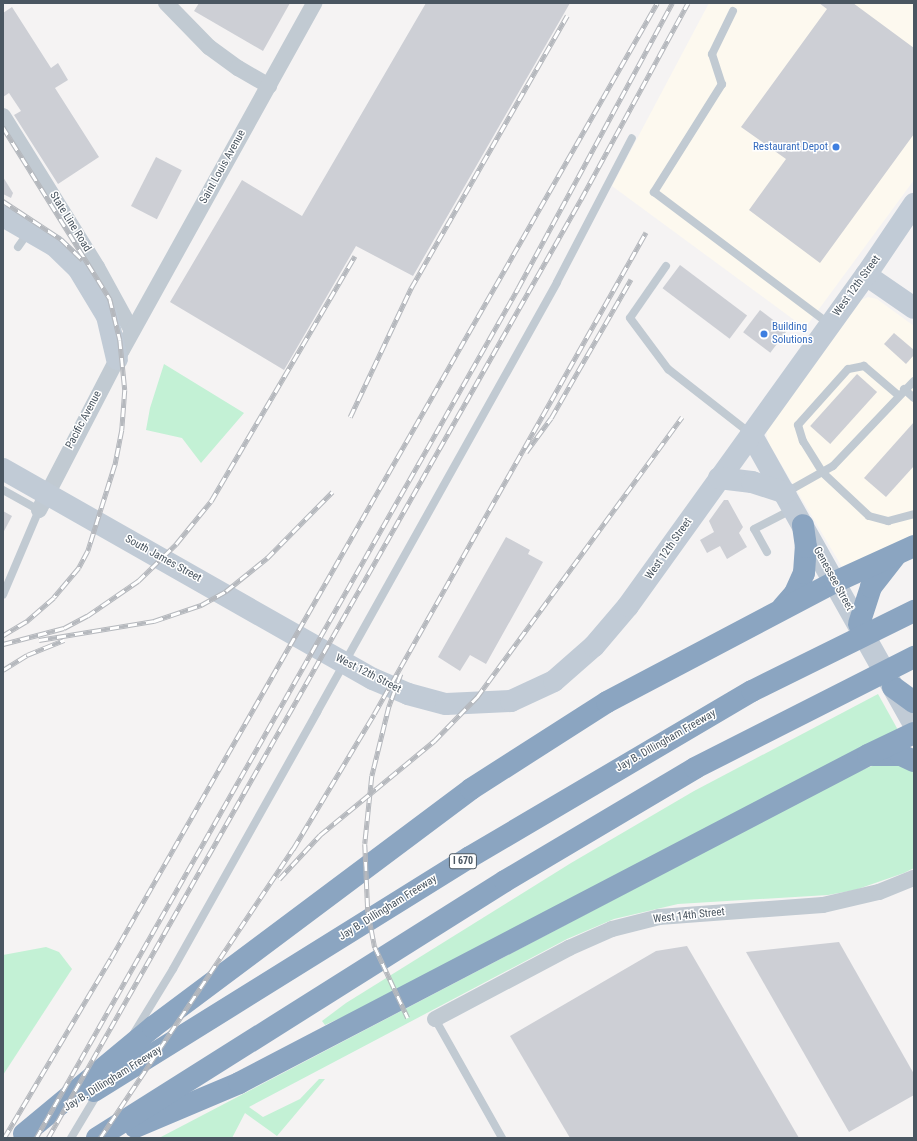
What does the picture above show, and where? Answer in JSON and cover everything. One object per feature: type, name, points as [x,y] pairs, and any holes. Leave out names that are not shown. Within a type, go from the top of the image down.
[{"type":"highway","points":[[778,612],[795,593],[804,573],[806,547],[794,509]]},
{"type":"highway","points":[[21,1136],[153,1027],[354,875],[471,789],[607,702],[835,582],[905,550]]},
{"type":"highway","points":[[858,624],[870,587],[905,550]]},
{"type":"highway","name":"Jay B. Dillingham Freeway","points":[[21,1136],[497,841],[752,691],[914,611]]},
{"type":"highway","points":[[97,1138],[505,881],[661,788],[695,768],[914,657]]},
{"type":"highway","points":[[893,687],[914,702]]},
{"type":"highway","points":[[108,1138],[239,1083],[681,854],[868,755],[914,733]]},
{"type":"highway","points":[[868,755],[902,755],[914,761]]},
{"type":"main road","name":"West 12th Street","points":[[322,650],[373,679],[408,694],[446,704],[510,701],[554,681],[594,646],[628,606],[829,324],[866,275],[914,204]]},
{"type":"main road","points":[[3,216],[24,239],[56,246],[78,268],[107,316],[117,359]]},
{"type":"main road","points":[[866,275],[914,308]]},
{"type":"main road","name":"Genessee Street","points":[[751,434],[914,725]]},
{"type":"main road","name":"South James Street","points":[[3,469],[322,650]]},
{"type":"main road","points":[[719,478],[752,482],[794,509]]},
{"type":"street","name":"Saint Louis Avenue","points":[[132,331],[314,3]]},
{"type":"street","points":[[172,5],[209,47],[238,68],[269,86]]},
{"type":"street","name":"State Line Road","points":[[3,116],[97,267],[132,331]]},
{"type":"street","name":"Pacific Avenue","points":[[39,510],[132,331]]},
{"type":"street","name":"West 14th Street","points":[[435,1019],[569,948],[612,929],[659,917],[822,905],[879,892],[914,878]]},
{"type":"lane","points":[[733,11],[712,54],[722,84],[654,192],[829,324]]},
{"type":"lane","points":[[70,1138],[173,969],[286,768],[557,282],[632,138]]},
{"type":"lane","points":[[666,266],[630,318],[668,369],[751,434]]},
{"type":"lane","points":[[914,398],[901,392],[864,366],[848,369],[798,425],[803,441],[822,472],[869,516],[888,521],[914,514]]},
{"type":"lane","points":[[767,552],[754,529],[794,509],[822,472],[832,466],[901,392],[914,381]]},
{"type":"lane","points":[[3,490],[39,510],[3,595]]},
{"type":"lane","points":[[435,1019],[502,1138]]},
{"type":"shaded area","points":[[709,3],[914,3],[914,180],[805,328],[612,186]]},
{"type":"shaded area","points":[[868,297],[877,299],[914,326],[914,539],[842,567],[768,442],[766,431],[861,300]]},
{"type":"green space","points":[[164,364],[244,413],[201,463],[182,438],[146,430],[150,408]]},
{"type":"green space","points":[[878,694],[898,730],[349,1014],[325,1025],[322,1021],[346,1003],[571,863],[694,791]]},
{"type":"green space","points":[[892,763],[914,770],[914,868],[855,890],[828,895],[678,904],[614,919],[567,939],[249,1107],[263,1117],[300,1099],[319,1079],[325,1079],[277,1136],[245,1113],[232,1138],[159,1138],[857,772],[872,766]]},
{"type":"green space","points":[[46,947],[59,952],[72,969],[3,1075],[3,955]]},
{"type":"building","points":[[199,3],[290,3],[263,51],[194,11]]},
{"type":"building","points":[[426,3],[570,3],[413,276],[356,246],[284,370],[170,302],[242,180],[302,216]]},
{"type":"building","name":"Restaurant Depot","points":[[819,3],[853,3],[914,48],[914,134],[820,263],[749,210],[786,159],[741,127],[827,9]]},
{"type":"building","points":[[12,7],[51,68],[58,63],[68,80],[55,88],[99,157],[58,184],[14,115],[21,111],[9,93],[3,97],[3,13]]},
{"type":"building","points":[[156,157],[182,170],[157,219],[131,206]]},
{"type":"building","points":[[3,177],[13,193],[11,198],[3,194]]},
{"type":"building","points":[[680,265],[747,316],[730,339],[663,288]]},
{"type":"building","points":[[760,310],[787,330],[770,353],[743,332]]},
{"type":"building","points":[[894,333],[914,350],[914,355],[906,364],[884,344]]},
{"type":"building","points":[[857,374],[877,392],[830,444],[810,426]]},
{"type":"building","points":[[914,422],[914,466],[886,497],[864,478]]},
{"type":"building","points":[[724,500],[728,500],[743,527],[739,533],[747,547],[727,559],[720,546],[707,553],[700,540],[714,532],[709,521]]},
{"type":"building","points":[[3,511],[12,516],[3,533]]},
{"type":"building","points":[[506,537],[530,550],[528,554],[543,562],[486,664],[470,655],[460,671],[438,657]]},
{"type":"building","points":[[839,942],[914,1074],[914,1095],[849,1132],[746,952]]},
{"type":"building","points":[[687,946],[799,1138],[570,1138],[510,1036],[656,951]]},
{"type":"railway","points":[[4,1138],[111,958],[657,3]]},
{"type":"railway","points":[[36,1138],[518,288],[672,3]]},
{"type":"railway","points":[[48,1138],[581,199],[688,3]]},
{"type":"railway","points":[[350,417],[411,288],[567,16]]},
{"type":"railway","points":[[3,127],[110,299],[120,340],[125,390],[122,430],[115,465],[88,551],[79,568],[54,598],[26,622],[3,636]]},
{"type":"railway","points":[[3,201],[61,239],[83,260]]},
{"type":"railway","points":[[100,1138],[293,849],[374,714],[646,232]]},
{"type":"railway","points":[[3,644],[64,628],[87,616],[138,581],[176,544],[211,501],[355,256]]},
{"type":"railway","points":[[526,452],[551,418],[631,279]]},
{"type":"railway","points":[[279,879],[320,835],[434,741],[477,697],[682,417]]},
{"type":"railway","points":[[39,640],[154,621],[201,605],[226,591],[267,558],[332,492]]},
{"type":"railway","points":[[3,670],[27,655],[64,640]]},
{"type":"railway","points":[[401,674],[389,707],[372,776],[365,844],[368,912],[375,947],[408,1018]]},
{"type":"place","name":"Restaurant Depot","points":[[836,147]]},
{"type":"place","name":"Building Solutions","points":[[764,334]]}]
